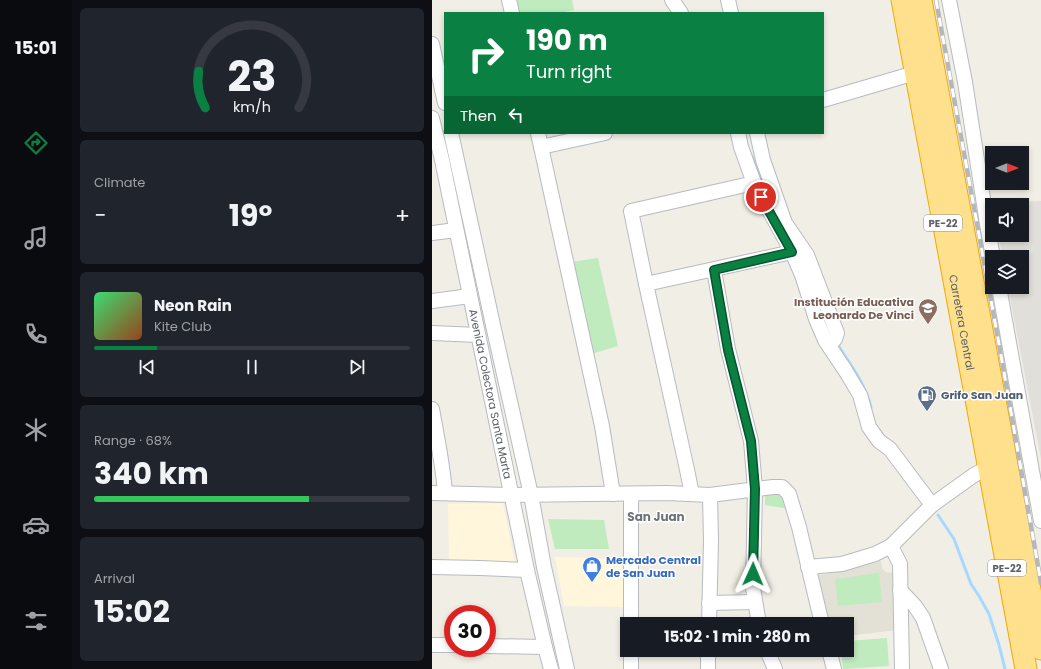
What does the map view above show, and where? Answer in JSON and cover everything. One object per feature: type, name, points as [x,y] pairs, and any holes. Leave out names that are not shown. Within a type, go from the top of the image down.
[{"type":"highway","name":"Carretera Central","points":[[902,0],[915,73],[998,465],[1041,649]]},
{"type":"highway","name":"Carretera Central","points":[[921,0],[985,347],[998,465],[1026,669]]},
{"type":"street","points":[[509,0],[512,12]]},
{"type":"street","points":[[672,0],[680,12]]},
{"type":"street","points":[[728,0],[731,12]]},
{"type":"street","points":[[950,0],[985,211]]},
{"type":"street","points":[[432,44],[444,98]]},
{"type":"street","points":[[824,100],[915,73]]},
{"type":"street","name":"Avenida Colectora Santa Marta","points":[[432,118],[437,161],[456,230],[527,570],[551,669]]},
{"type":"street","name":"Avenida Colectora Santa Marta","points":[[452,134],[494,334],[531,495],[544,566],[567,669]]},
{"type":"street","points":[[538,134],[602,426],[613,494]]},
{"type":"street","points":[[541,147],[600,134]]},
{"type":"street","points":[[738,134],[741,147],[754,183],[792,252],[802,275],[816,319],[825,340],[860,395],[869,427],[879,441],[890,448],[932,505]]},
{"type":"street","points":[[757,134],[764,160],[785,223],[807,255],[837,333],[835,339],[829,346]]},
{"type":"street","points":[[692,494],[631,211],[754,183]]},
{"type":"street","points":[[964,230],[985,225]]},
{"type":"street","points":[[432,234],[456,230]]},
{"type":"street","points":[[646,284],[792,252]]},
{"type":"street","points":[[714,270],[728,350],[751,441],[755,489],[753,588],[758,617]]},
{"type":"street","points":[[1000,294],[1041,521]]},
{"type":"street","points":[[432,301],[470,296]]},
{"type":"street","points":[[432,333],[478,335]]},
{"type":"street","points":[[985,347],[1009,344]]},
{"type":"street","points":[[432,410],[444,482],[438,493],[512,495],[710,495],[782,487],[789,494],[799,527],[820,617]]},
{"type":"street","points":[[808,567],[842,564],[875,554],[891,546],[932,505],[974,475],[998,465]]},
{"type":"street","points":[[631,494],[631,617]]},
{"type":"street","points":[[709,617],[711,541],[710,495]]},
{"type":"street","points":[[891,546],[900,564],[902,669]]},
{"type":"street","points":[[432,567],[527,570]]},
{"type":"street","points":[[900,590],[915,606],[923,618],[941,669]]},
{"type":"street","points":[[709,603],[755,602]]},
{"type":"street","points":[[432,645],[444,645]]},
{"type":"street","points":[[496,646],[545,647]]},
{"type":"street","points":[[631,657],[631,669]]},
{"type":"street","points":[[708,657],[708,669]]},
{"type":"street","points":[[770,657],[775,669]]},
{"type":"street","points":[[831,657],[834,669]]},
{"type":"shaded area","points":[[1029,201],[1041,201],[1041,459],[1009,294],[1029,294],[1029,250],[1001,250],[1000,242],[1029,242]]},
{"type":"shaded area","points":[[503,503],[515,563],[449,564],[448,504]]},
{"type":"shaded area","name":"Mercado Central de San Juan","points":[[555,557],[625,559],[624,607],[564,606]]},
{"type":"shaded area","points":[[881,561],[882,569],[886,572],[894,573],[897,630],[854,635],[854,617],[825,617],[816,576]]},
{"type":"green space","points":[[514,0],[572,0],[574,10],[565,12],[517,12]]},
{"type":"green space","points":[[598,258],[618,346],[591,354],[571,262]]},
{"type":"green space","points":[[782,492],[789,509],[765,505],[765,494]]},
{"type":"green space","points":[[548,519],[604,520],[609,549],[555,549]]},
{"type":"green space","points":[[879,573],[882,602],[838,606],[835,579]]},
{"type":"green space","points":[[887,638],[889,666],[843,669],[842,657],[854,657],[854,640]]},
{"type":"waterway","points":[[751,155],[766,188]]},
{"type":"waterway","points":[[838,345],[862,383],[871,408]]},
{"type":"waterway","points":[[938,515],[954,539],[971,584],[989,614],[1005,669]]},
{"type":"railway","points":[[936,0],[1041,583]]},
{"type":"place","name":"Institución Educativa Leonardo De Vinci","points":[[928,325]]},
{"type":"place","name":"Grifo San Juan","points":[[927,412]]},
{"type":"place","name":"Mercado Central de San Juan","points":[[592,583]]},
{"type":"district","name":"San Juan","points":[[656,517]]},
{"type":"route","points":[[753,574],[755,489],[751,441],[728,350],[714,270],[792,252],[761,197]]}]
